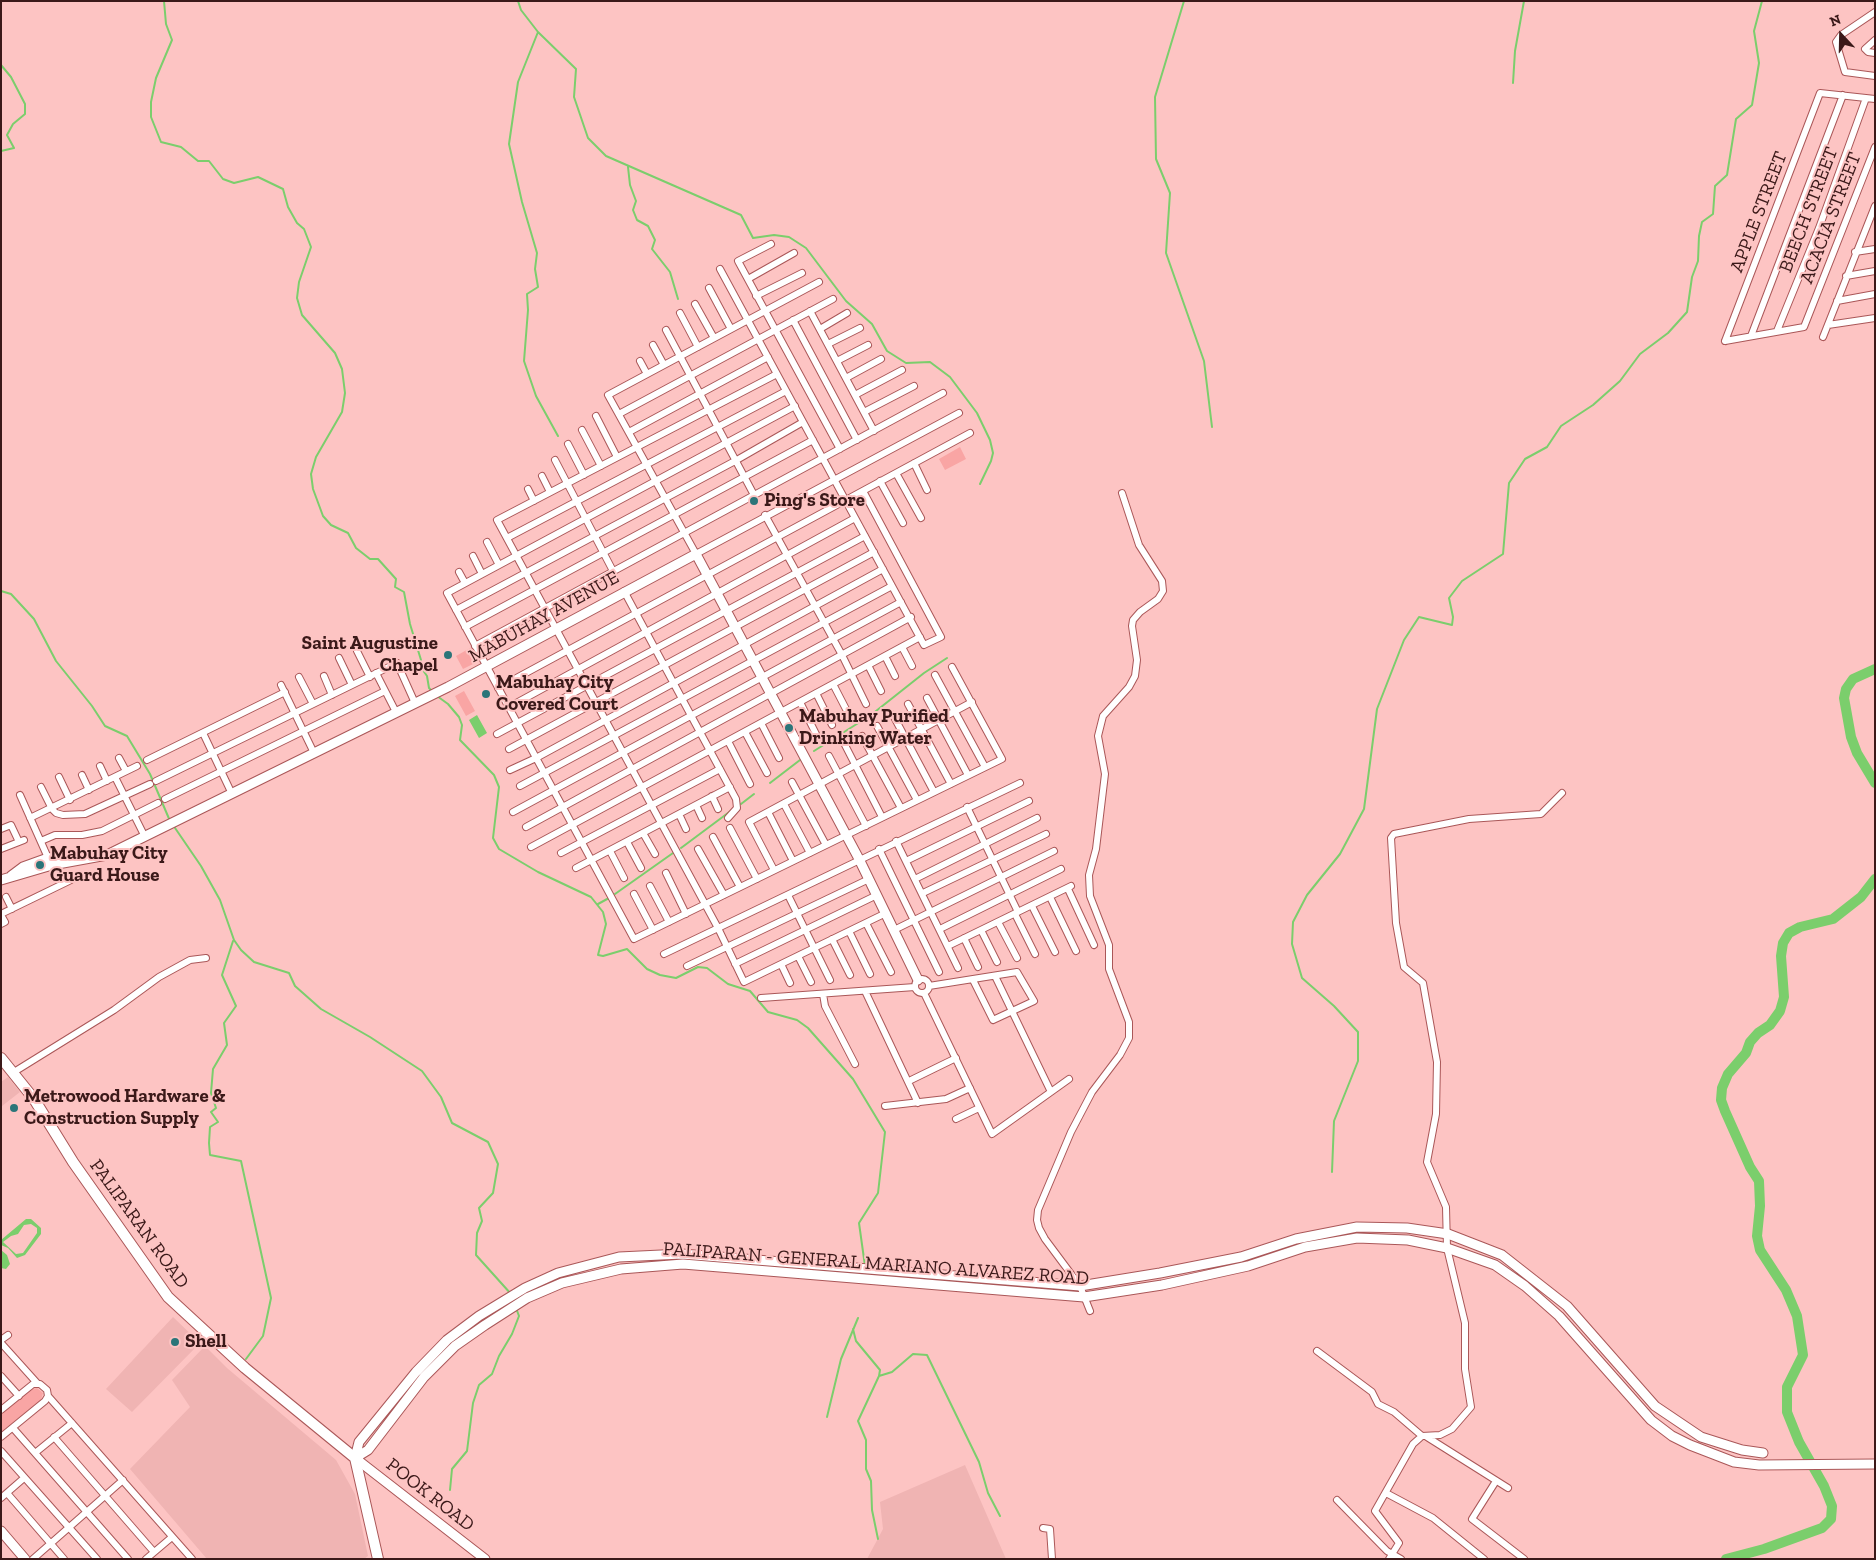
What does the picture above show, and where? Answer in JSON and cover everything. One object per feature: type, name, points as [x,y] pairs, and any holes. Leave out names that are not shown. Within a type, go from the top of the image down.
[{"type":"main road","name":"PALIPARAN ROAD","points":[[1,1058],[14,1072],[126,1239],[168,1297],[245,1368],[354,1458]]},
{"type":"main road","points":[[354,1458],[378,1559]]},
{"type":"street","points":[[1875,12],[1841,34],[1836,42],[1845,72],[1875,76]]},
{"type":"street","points":[[1875,40],[1865,49],[1868,52],[1875,53]]},
{"type":"street","name":"APPLE STREET","points":[[1751,336],[1725,341],[1820,93],[1843,95]]},
{"type":"street","points":[[1751,336],[1843,95],[1875,99]]},
{"type":"street","name":"BEECH STREET","points":[[1777,331],[1819,228],[1866,98]]},
{"type":"street","name":"ACACIA STREET","points":[[1777,331],[1804,327],[1875,147]]},
{"type":"street","points":[[1823,337],[1855,252],[1875,206]]},
{"type":"street","points":[[770,244],[738,261],[840,449]]},
{"type":"street","points":[[1855,252],[1875,249]]},
{"type":"street","points":[[748,279],[794,253]]},
{"type":"street","points":[[720,269],[892,586],[911,617],[924,645],[941,637],[863,491]]},
{"type":"street","points":[[1846,276],[1875,272]]},
{"type":"street","points":[[756,296],[802,273]]},
{"type":"street","points":[[819,282],[608,395],[696,554],[859,859],[894,930],[918,992],[924,992]]},
{"type":"street","points":[[709,288],[731,329]]},
{"type":"street","points":[[1837,301],[1875,294]]},
{"type":"street","points":[[619,414],[833,298]]},
{"type":"street","points":[[695,304],[714,338]]},
{"type":"street","points":[[810,311],[874,430]]},
{"type":"street","points":[[680,313],[698,347]]},
{"type":"street","points":[[820,329],[847,313]]},
{"type":"street","points":[[1828,325],[1875,318]]},
{"type":"street","points":[[792,320],[857,440]]},
{"type":"street","points":[[828,344],[860,328]]},
{"type":"street","points":[[666,330],[754,495]]},
{"type":"street","points":[[1751,336],[1777,331]]},
{"type":"street","points":[[652,345],[664,365]]},
{"type":"street","points":[[836,361],[868,345]]},
{"type":"street","points":[[628,432],[768,357]]},
{"type":"street","points":[[846,378],[881,360]]},
{"type":"street","points":[[640,361],[647,374]]},
{"type":"street","points":[[855,395],[902,370]]},
{"type":"street","points":[[777,374],[497,520],[718,928],[744,982],[886,913]]},
{"type":"street","points":[[864,412],[914,386]]},
{"type":"street","points":[[507,538],[786,391]]},
{"type":"street","points":[[475,646],[943,393]]},
{"type":"street","points":[[794,406],[727,444],[447,593],[634,939],[1002,759],[952,667]]},
{"type":"street","name":"MABUHAY AVENUE","points":[[5,879],[50,862],[84,860],[107,855],[172,824],[487,667],[624,591],[959,413]]},
{"type":"street","points":[[596,416],[617,457]]},
{"type":"street","points":[[456,610],[736,461],[803,422]]},
{"type":"street","points":[[582,430],[601,466]]},
{"type":"street","points":[[498,688],[970,432]]},
{"type":"street","points":[[465,627],[813,440]]},
{"type":"street","points":[[568,444],[584,474]]},
{"type":"street","points":[[555,460],[613,571]]},
{"type":"street","points":[[914,463],[927,490]]},
{"type":"street","points":[[896,473],[922,518]]},
{"type":"street","points":[[542,476],[550,492]]},
{"type":"street","points":[[880,481],[903,524]]},
{"type":"street","points":[[528,489],[534,501]]},
{"type":"street","points":[[1090,1311],[1080,1286],[1045,1239],[1037,1220],[1038,1210],[1070,1132],[1092,1092],[1120,1055],[1129,1038],[1129,1022],[1110,969],[1109,945],[1090,896],[1089,876],[1096,849],[1105,774],[1098,736],[1103,716],[1136,676],[1137,660],[1132,626],[1133,620],[1140,612],[1158,599],[1163,591],[1162,581],[1139,545],[1122,493]]},
{"type":"street","points":[[765,516],[831,639],[842,655],[866,704]]},
{"type":"street","points":[[509,707],[855,518]]},
{"type":"street","points":[[497,734],[865,536]]},
{"type":"street","points":[[487,542],[499,565]]},
{"type":"street","points":[[509,749],[527,741],[874,552]]},
{"type":"street","points":[[473,556],[482,574]]},
{"type":"street","points":[[510,770],[536,758],[883,569]]},
{"type":"street","points":[[459,572],[465,583]]},
{"type":"street","points":[[520,786],[892,586]]},
{"type":"street","points":[[624,591],[730,787],[737,808],[728,818]]},
{"type":"street","points":[[513,812],[901,602]]},
{"type":"street","points":[[526,827],[911,617]]},
{"type":"street","points":[[532,847],[920,637]]},
{"type":"street","points":[[902,646],[912,666]]},
{"type":"street","points":[[357,651],[370,677]]},
{"type":"street","points":[[885,656],[895,676]]},
{"type":"street","points":[[339,658],[352,685]]},
{"type":"street","points":[[41,787],[56,813],[85,814],[397,663],[415,702]]},
{"type":"street","points":[[868,665],[881,691]]},
{"type":"street","points":[[376,673],[396,712]]},
{"type":"street","points":[[935,675],[985,767]]},
{"type":"street","points":[[324,676],[332,695]]},
{"type":"street","points":[[299,677],[313,704]]},
{"type":"street","points":[[832,684],[848,713]]},
{"type":"street","points":[[281,685],[314,753]]},
{"type":"street","points":[[165,799],[385,691]]},
{"type":"street","points":[[147,760],[285,692]]},
{"type":"street","points":[[816,693],[832,724]]},
{"type":"street","points":[[927,698],[968,775]]},
{"type":"street","points":[[800,702],[818,738]]},
{"type":"street","points":[[774,870],[749,822],[972,702]]},
{"type":"street","points":[[908,704],[951,784]]},
{"type":"street","points":[[893,716],[934,792]]},
{"type":"street","points":[[761,723],[779,758]]},
{"type":"street","points":[[877,726],[917,800]]},
{"type":"street","points":[[745,732],[767,773]]},
{"type":"street","points":[[202,733],[232,794]]},
{"type":"street","points":[[862,736],[901,808]]},
{"type":"street","points":[[728,741],[750,784]]},
{"type":"street","points":[[845,745],[882,817]]},
{"type":"street","points":[[829,756],[866,826]]},
{"type":"street","points":[[119,758],[126,771]]},
{"type":"street","points":[[100,766],[107,781]]},
{"type":"street","points":[[30,818],[52,809],[137,766]]},
{"type":"street","points":[[561,853],[583,844],[720,770]]},
{"type":"street","points":[[82,775],[89,790]]},
{"type":"street","points":[[60,777],[70,800]]},
{"type":"street","points":[[115,777],[144,837]]},
{"type":"street","points":[[792,782],[826,845]]},
{"type":"street","points":[[664,954],[879,849],[1020,783]]},
{"type":"street","points":[[576,868],[730,787]]},
{"type":"street","points":[[1392,1556],[1399,1546],[1397,1539],[1375,1511],[1413,1444],[1425,1436],[1440,1436],[1452,1429],[1471,1407],[1465,1369],[1465,1323],[1447,1248],[1446,1207],[1427,1162],[1428,1148],[1434,1130],[1437,1062],[1423,983],[1404,967],[1396,923],[1391,838],[1394,834],[1469,819],[1541,814],[1562,794]]},
{"type":"street","points":[[20,795],[50,862]]},
{"type":"street","points":[[712,796],[718,809]]},
{"type":"street","points":[[906,860],[1029,801]]},
{"type":"street","points":[[41,842],[55,835],[102,832],[158,803]]},
{"type":"street","points":[[784,804],[810,853]]},
{"type":"street","points":[[696,805],[702,818]]},
{"type":"street","points":[[967,807],[1010,894],[1035,954]]},
{"type":"street","points":[[768,812],[793,861]]},
{"type":"street","points":[[678,814],[686,829]]},
{"type":"street","points":[[915,879],[1036,818]]},
{"type":"street","points":[[1,829],[11,825],[21,841],[1,849]]},
{"type":"street","points":[[730,828],[757,879]]},
{"type":"street","points":[[643,833],[655,854]]},
{"type":"street","points":[[922,893],[1046,834]]},
{"type":"street","points":[[713,837],[740,887]]},
{"type":"street","points":[[896,841],[958,968]]},
{"type":"street","points":[[627,842],[641,868]]},
{"type":"street","points":[[698,849],[724,895]]},
{"type":"street","points":[[879,849],[939,972]]},
{"type":"street","points":[[610,851],[624,878]]},
{"type":"street","points":[[894,930],[1054,851]]},
{"type":"street","points":[[940,930],[1061,869]]},
{"type":"street","points":[[666,874],[686,914]]},
{"type":"street","points":[[687,966],[869,879]]},
{"type":"street","points":[[3,923],[1,914],[71,880]]},
{"type":"street","points":[[650,886],[669,922]]},
{"type":"street","points":[[948,946],[1069,888],[1094,946]]},
{"type":"street","points":[[634,894],[653,930]]},
{"type":"street","points":[[788,895],[830,980]]},
{"type":"street","points":[[735,964],[877,895]]},
{"type":"street","points":[[6,897],[12,909]]},
{"type":"street","points":[[1050,897],[1076,951]]},
{"type":"street","points":[[1032,906],[1055,952]]},
{"type":"street","points":[[998,922],[1016,958]]},
{"type":"street","points":[[866,923],[891,972]]},
{"type":"street","points":[[981,930],[997,962]]},
{"type":"street","points":[[849,931],[870,974]]},
{"type":"street","points":[[964,938],[978,967]]},
{"type":"street","points":[[832,939],[850,975]]},
{"type":"street","points":[[798,956],[811,982]]},
{"type":"street","points":[[14,1072],[114,1010],[159,977],[190,960],[206,958]]},
{"type":"street","points":[[781,964],[790,983]]},
{"type":"street","points":[[924,992],[929,986],[1017,972],[1034,1001],[993,1020],[973,980]]},
{"type":"street","points":[[995,976],[1051,1092]]},
{"type":"street","points":[[761,998],[865,991],[916,984],[925,980],[929,986]]},
{"type":"street","points":[[865,991],[918,1102]]},
{"type":"street","points":[[924,992],[992,1134],[1069,1079]]},
{"type":"street","points":[[823,994],[825,1006],[855,1064]]},
{"type":"street","points":[[909,1081],[956,1058]]},
{"type":"street","points":[[885,1106],[946,1099],[970,1088]]},
{"type":"street","points":[[956,1119],[979,1108]]},
{"type":"street","name":"PALIPARAN - GENERAL MARIANO ALVAREZ ROAD","points":[[354,1458],[359,1442],[416,1372],[447,1340],[479,1316],[525,1288],[558,1273],[619,1257],[682,1254],[1080,1286],[1160,1274],[1232,1259],[1296,1239],[1357,1227],[1407,1228],[1448,1234],[1502,1255],[1567,1306],[1655,1406],[1701,1437],[1742,1450],[1763,1453]]},
{"type":"street","name":"PALIPARAN - GENERAL MARIANO ALVAREZ ROAD","points":[[354,1458],[368,1450],[424,1377],[456,1346],[528,1298],[562,1284],[621,1269],[683,1264],[1084,1297],[1200,1277],[1248,1266],[1305,1247],[1357,1238],[1408,1240],[1447,1248],[1495,1265],[1525,1286],[1559,1316],[1651,1420],[1672,1436],[1704,1451],[1734,1462],[1759,1465],[1873,1464]]},
{"type":"street","points":[[8,1335],[1,1341],[37,1383],[46,1387],[48,1396],[188,1557]]},
{"type":"street","points":[[1317,1351],[1372,1392],[1378,1404],[1394,1412],[1425,1436],[1508,1488]]},
{"type":"street","points":[[416,1372],[424,1377]]},
{"type":"street","points":[[1,1376],[19,1396]]},
{"type":"street","points":[[1,1410],[37,1383]]},
{"type":"street","points":[[1,1437],[45,1401],[48,1396]]},
{"type":"street","points":[[35,1453],[72,1423]]},
{"type":"street","points":[[13,1428],[128,1559]]},
{"type":"street","points":[[54,1437],[154,1552]]},
{"type":"street","points":[[1,1451],[97,1559]]},
{"type":"street","name":"POOK ROAD","points":[[354,1458],[484,1559]]},
{"type":"street","points":[[1,1498],[24,1478]]},
{"type":"street","points":[[33,1559],[68,1526],[123,1480]]},
{"type":"street","points":[[1496,1481],[1472,1519],[1524,1559]]},
{"type":"street","points":[[7,1493],[64,1559]]},
{"type":"street","points":[[1386,1493],[1433,1518],[1484,1559]]},
{"type":"street","points":[[1337,1500],[1392,1556],[1401,1559]]},
{"type":"street","points":[[1043,1528],[1050,1529],[1052,1559]]},
{"type":"street","points":[[1,1531],[25,1559]]},
{"type":"street","points":[[146,1559],[172,1537]]},
{"type":"shaded area","points":[[960,447],[966,459],[945,470],[939,459]]},
{"type":"shaded area","points":[[472,647],[479,661],[463,669],[456,656]]},
{"type":"shaded area","points":[[464,691],[475,711],[466,716],[455,696]]},
{"type":"shaded area","points":[[477,715],[487,733],[479,738],[469,720]]},
{"type":"shaded area","points":[[8,1077],[20,1092],[2,1106],[1,1082]]},
{"type":"shaded area","points":[[26,1219],[31,1219],[41,1228],[41,1234],[25,1255],[17,1258],[8,1248],[1,1245],[1,1240]],"holes":[[[31,1224],[37,1228],[37,1233],[23,1253],[16,1254],[3,1242],[11,1236],[18,1234],[24,1225]]]},
{"type":"shaded area","points":[[1,1250],[7,1255],[10,1264],[6,1269],[1,1268]]},
{"type":"shaded area","points":[[173,1317],[200,1343],[132,1412],[106,1389]]},
{"type":"shaded area","points":[[205,1346],[227,1368],[336,1460],[355,1494],[368,1556],[364,1559],[207,1559],[130,1469],[190,1407],[172,1380]]},
{"type":"shaded area","points":[[37,1388],[43,1393],[41,1400],[1,1432],[1,1414],[32,1389]]},
{"type":"shaded area","points":[[965,1465],[1006,1559],[867,1559],[883,1529],[880,1502]]},
{"type":"waterway","points":[[164,1],[166,24],[172,40],[156,78],[151,102],[151,117],[161,142],[181,147],[198,161],[209,161],[223,179],[234,183],[258,177],[283,189],[288,207],[297,223],[304,229],[311,247],[299,282],[297,298],[302,315],[335,353],[342,369],[345,393],[342,412],[316,457],[311,474],[313,489],[323,516],[331,525],[348,533],[356,548],[370,559],[378,559],[396,579],[395,587],[404,592],[410,624],[421,660],[420,666],[427,676],[429,688],[432,691]]},
{"type":"waterway","points":[[518,1],[521,10],[538,32],[576,69],[574,97],[588,138],[606,156],[741,215],[753,238],[774,235],[789,237],[806,248],[846,301],[872,324],[887,351],[906,363],[930,362],[950,377],[977,413],[990,440],[993,453],[980,484]]},
{"type":"waterway","points":[[1184,1],[1155,97],[1156,159],[1170,193],[1166,253],[1204,361],[1212,427]]},
{"type":"waterway","points":[[1513,83],[1515,51],[1524,1]]},
{"type":"waterway","points":[[1332,1172],[1334,1121],[1358,1061],[1358,1032],[1334,1006],[1302,978],[1292,944],[1293,922],[1307,895],[1340,854],[1364,809],[1377,709],[1404,640],[1419,617],[1452,625],[1453,617],[1449,598],[1462,581],[1503,554],[1509,483],[1525,459],[1547,447],[1561,426],[1593,405],[1620,381],[1640,354],[1668,333],[1687,312],[1692,277],[1698,261],[1699,236],[1702,222],[1713,214],[1715,186],[1727,175],[1736,119],[1752,105],[1759,63],[1754,31],[1762,1]]},
{"type":"waterway","points":[[538,32],[518,82],[509,144],[522,202],[537,253],[535,269],[538,287],[527,294],[528,310],[524,361],[536,396],[558,436]]},
{"type":"waterway","points":[[1,65],[11,77],[25,104],[25,114],[13,124],[7,135],[14,148],[1,151]]},
{"type":"waterway","points":[[628,167],[630,185],[636,201],[633,210],[637,220],[648,226],[655,240],[652,249],[670,272],[678,299]]},
{"type":"waterway","points":[[1,591],[11,594],[34,619],[56,661],[92,706],[105,726],[127,736],[150,774],[170,821]]},
{"type":"waterway","points":[[814,751],[871,715],[924,673],[947,658]]},
{"type":"waterway","points":[[1875,669],[1853,679],[1846,689],[1844,698],[1851,737],[1857,753],[1875,783]]},
{"type":"waterway","points":[[437,696],[448,704],[459,717],[462,725],[460,740],[494,775],[499,787],[493,838],[499,849],[538,872],[591,897],[603,912],[606,924],[598,955],[603,956],[627,949],[647,969],[660,975],[676,978],[698,967],[707,968],[728,984],[750,991],[768,1012],[797,1020],[808,1028],[853,1079],[885,1132],[878,1193],[859,1223],[865,1266]]},
{"type":"waterway","points":[[770,783],[800,760]]},
{"type":"waterway","points":[[741,804],[754,794]]},
{"type":"waterway","points":[[681,848],[732,810]]},
{"type":"waterway","points":[[173,825],[201,866],[220,900],[234,940],[241,950],[254,962],[289,973],[295,986],[321,1009],[370,1037],[422,1071],[441,1097],[452,1123],[488,1142],[498,1164],[493,1193],[479,1208],[482,1221],[477,1233],[476,1255],[511,1294]]},
{"type":"waterway","points":[[615,894],[673,853]]},
{"type":"waterway","points":[[1726,1559],[1764,1549],[1822,1528],[1831,1519],[1832,1506],[1824,1486],[1799,1442],[1787,1412],[1787,1387],[1803,1355],[1797,1316],[1786,1290],[1760,1250],[1757,1236],[1760,1206],[1759,1181],[1750,1167],[1725,1111],[1721,1100],[1722,1088],[1728,1074],[1746,1053],[1750,1042],[1758,1033],[1770,1025],[1780,1011],[1784,997],[1781,956],[1783,943],[1789,933],[1800,927],[1833,919],[1861,897],[1875,879]]},
{"type":"waterway","points":[[598,904],[609,898]]},
{"type":"waterway","points":[[233,941],[222,975],[236,1006],[224,1023],[227,1045],[213,1069],[211,1093],[216,1108],[211,1112],[218,1122],[210,1127],[209,1143],[210,1155],[241,1161],[271,1298],[263,1336],[246,1359]]},
{"type":"waterway","points":[[450,1490],[452,1469],[467,1451],[473,1403],[479,1385],[492,1374],[499,1356],[512,1334],[519,1316],[516,1308]]},
{"type":"waterway","points":[[827,1417],[841,1359],[858,1318]]},
{"type":"waterway","points":[[853,1329],[856,1341],[880,1370],[858,1421],[866,1440],[866,1469],[871,1481],[872,1510],[878,1539]]},
{"type":"waterway","points":[[879,1376],[892,1372],[913,1354],[927,1355],[979,1462],[988,1493],[1000,1516]]},
{"type":"place","name":"Ping's Store","points":[[754,501]]},
{"type":"place","name":"Saint Augustine Chapel","points":[[448,655]]},
{"type":"place","name":"Mabuhay City Covered Court","points":[[486,694]]},
{"type":"place","name":"Mabuhay Purified Drinking Water","points":[[789,728]]},
{"type":"place","name":"Mabuhay City Guard House","points":[[40,865]]},
{"type":"place","name":"Metrowood Hardware & Construction Supply","points":[[14,1108]]},
{"type":"place","name":"Shell","points":[[175,1342]]}]
